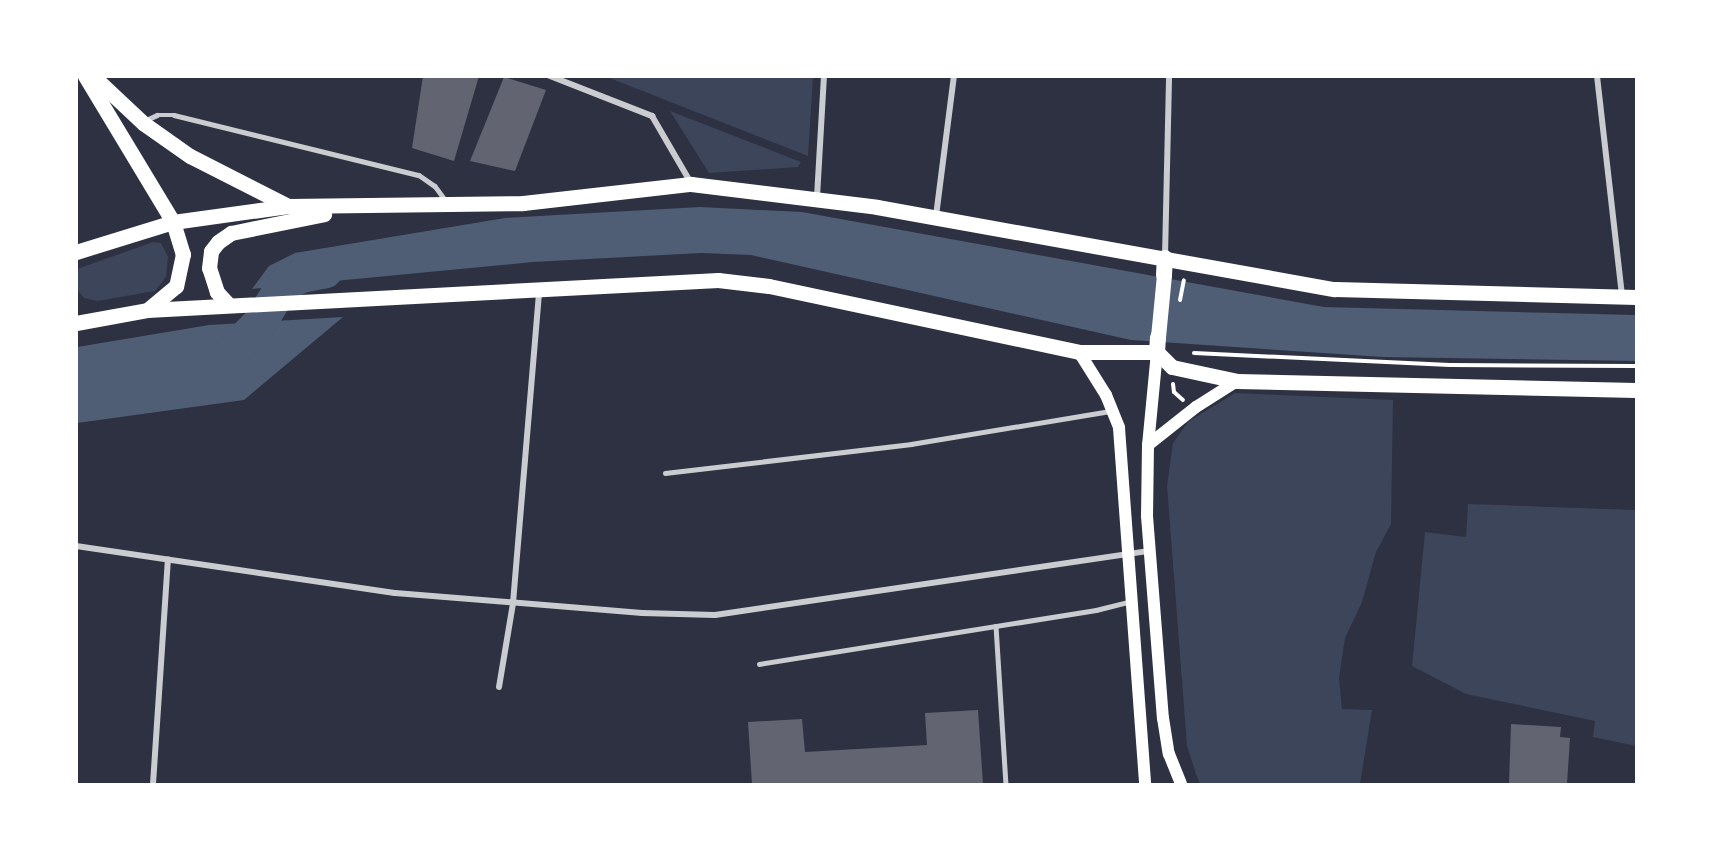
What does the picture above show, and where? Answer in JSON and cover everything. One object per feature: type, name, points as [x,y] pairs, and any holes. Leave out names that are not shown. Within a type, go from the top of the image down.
[{"type":"highway","points":[[1164,275],[1165,258]]},
{"type":"main road","points":[[85,76],[173,222],[183,254],[183,271],[166,298],[147,310]]},
{"type":"main road","points":[[93,76],[142,123],[190,156],[288,207]]},
{"type":"main road","points":[[76,252],[173,222],[288,207],[447,202],[524,203],[691,184],[817,197],[1335,289],[1629,297]]},
{"type":"main road","points":[[229,305],[217,292],[209,268],[211,251],[218,242],[231,233],[286,220],[383,205]]},
{"type":"main road","points":[[1164,275],[1148,446],[1150,550],[1163,718],[1168,754],[1181,784]]},
{"type":"main road","points":[[76,314],[84,322],[147,310],[371,300],[540,286],[718,280],[769,286],[1079,352],[1158,345]]},
{"type":"main road","points":[[1158,345],[1172,367],[1237,381],[1636,390]]},
{"type":"main road","points":[[1079,352],[1114,410],[1122,463],[1126,554],[1145,784]]},
{"type":"main road","points":[[1148,446],[1196,407],[1237,381]]},
{"type":"street","points":[[550,76],[652,116],[691,184]]},
{"type":"street","points":[[817,197],[824,76]]},
{"type":"street","points":[[935,219],[954,76]]},
{"type":"street","points":[[1165,258],[1169,76]]},
{"type":"street","points":[[1597,76],[1629,297]]},
{"type":"street","points":[[499,687],[513,603],[540,286]]},
{"type":"street","points":[[76,546],[395,593],[513,603],[715,615],[1150,550]]},
{"type":"street","points":[[153,784],[168,559]]},
{"type":"lane","points":[[142,123],[157,114],[174,115],[314,152],[419,175],[435,186],[447,202]]},
{"type":"lane","points":[[665,474],[911,444],[1114,410]]},
{"type":"lane","points":[[759,664],[996,626],[1131,601]]},
{"type":"lane","points":[[996,626],[1006,784]]},
{"type":"path","points":[[1182,352],[1450,365],[1636,366]]},
{"type":"shaded area","points":[[607,77],[813,77],[808,156]]},
{"type":"shaded area","points":[[670,111],[801,162],[798,167],[709,173]]},
{"type":"shaded area","points":[[700,207],[802,212],[1324,307],[1636,315],[1636,361],[1383,357],[1131,340],[751,255],[701,253],[533,262],[252,289],[269,266],[295,253],[505,218]]},
{"type":"shaded area","points":[[153,242],[161,243],[168,257],[166,277],[155,291],[97,301],[84,298],[77,290],[77,269]]},
{"type":"shaded area","points":[[343,317],[244,400],[77,423],[77,347],[209,325]]},
{"type":"shaded area","points":[[1235,393],[1393,400],[1391,524],[1376,552],[1362,602],[1345,638],[1339,678],[1342,709],[1372,710],[1360,784],[1200,784],[1187,746],[1167,486],[1173,443],[1188,422]]},
{"type":"shaded area","points":[[1468,504],[1636,510],[1636,746],[1593,737],[1595,721],[1466,694],[1412,666],[1425,532],[1466,537]]},
{"type":"building","points":[[423,76],[479,76],[454,161],[412,148]]},
{"type":"building","points":[[504,77],[546,90],[515,171],[470,161]]},
{"type":"building","points":[[978,710],[983,784],[752,784],[748,722],[802,719],[805,752],[927,745],[925,713]]},
{"type":"building","points":[[1511,724],[1561,727],[1560,737],[1570,738],[1567,784],[1509,784]]},
{"type":"waterway","points":[[228,356],[260,322],[283,286],[301,276],[326,271]]}]
